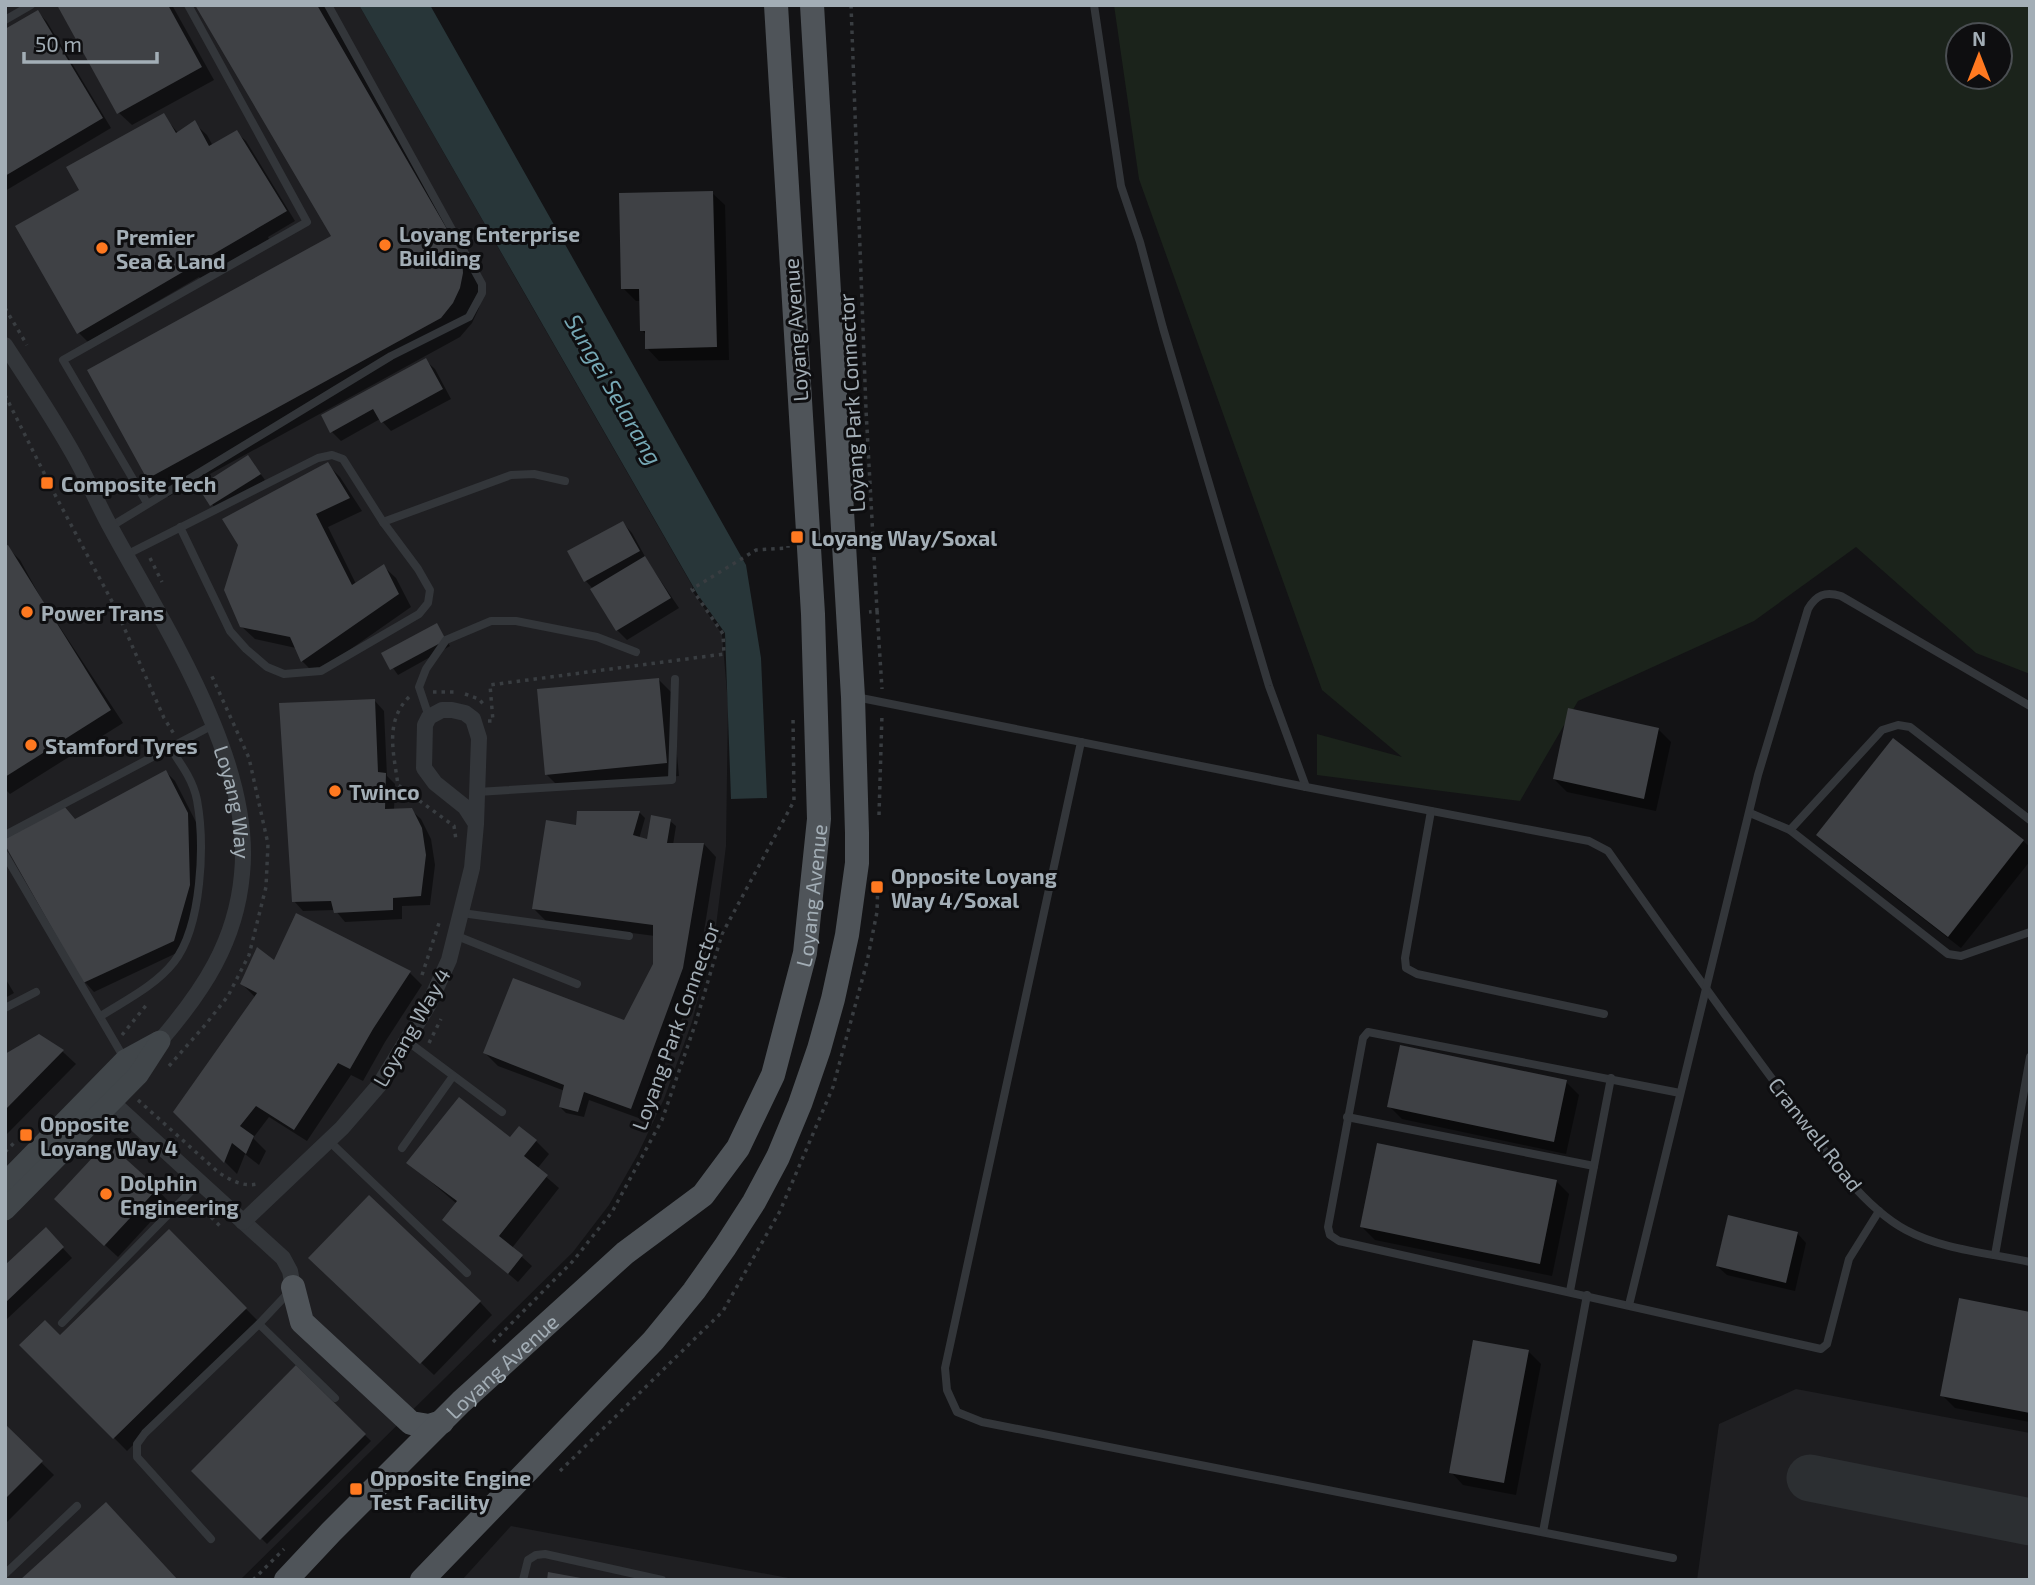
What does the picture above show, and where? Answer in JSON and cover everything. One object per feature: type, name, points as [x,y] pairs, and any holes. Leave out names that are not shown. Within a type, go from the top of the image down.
[{"type":"main road","name":"Loyang Avenue","points":[[286,1580],[442,1422],[625,1253],[704,1195],[738,1148],[773,1076],[806,953],[819,819],[813,614],[776,5]]},
{"type":"main road","name":"Loyang Avenue","points":[[422,1580],[653,1341],[694,1291],[754,1202],[778,1157],[820,1049],[847,935],[857,863],[853,696],[813,5]]},
{"type":"main road","points":[[293,1287],[302,1322],[411,1423],[429,1426],[442,1422]]},
{"type":"street","name":"Loyang Way","points":[[5,345],[75,456],[110,527],[167,627],[213,726],[238,797],[243,872],[237,909],[221,955],[191,1004],[160,1041],[138,1075],[5,1210]]},
{"type":"street","name":"Loyang Way 4","points":[[249,1226],[380,1084],[429,1004],[449,961],[472,868],[478,738],[473,719],[464,713],[452,709],[442,710],[429,717]]},
{"type":"street","points":[[429,717],[424,732],[424,768],[427,775],[464,807],[476,824]]},
{"type":"street","name":"Loyang Way","points":[[5,1183],[84,1103],[120,1057],[160,1041]]},
{"type":"street","points":[[112,1102],[110,1090],[120,1057]]},
{"type":"street","points":[[84,1103],[94,1100],[112,1102],[283,1258],[290,1271],[293,1287]]},
{"type":"lane","points":[[5,20],[31,5]]},
{"type":"lane","points":[[147,503],[63,360],[307,222],[188,5]]},
{"type":"lane","points":[[110,527],[391,356],[469,317],[482,293],[482,284],[328,5]]},
{"type":"lane","points":[[1094,5],[1121,186],[1140,242],[1269,687],[1306,787]]},
{"type":"lane","points":[[126,555],[180,527],[318,458],[332,455],[343,459],[383,522],[418,569],[430,590],[428,603],[419,614],[321,671],[284,674],[267,667],[230,631],[180,527]]},
{"type":"lane","points":[[383,522],[511,475],[534,474],[565,481]]},
{"type":"lane","points":[[1629,1305],[1758,775],[1813,600],[1822,594],[1841,596],[2030,706]]},
{"type":"lane","points":[[429,717],[419,687],[426,669],[446,640],[491,621],[516,621],[597,637],[636,652]]},
{"type":"lane","points":[[477,792],[673,780],[675,679]]},
{"type":"lane","name":"Cranwell Road","points":[[853,696],[1589,841],[1608,851],[1839,1169],[1880,1211],[1906,1230],[1943,1244],[2030,1262]]},
{"type":"lane","points":[[1790,830],[1882,730],[1898,725],[1910,727],[2030,820]]},
{"type":"lane","points":[[5,835],[213,726]]},
{"type":"lane","points":[[1081,742],[945,1368],[947,1390],[957,1412],[982,1422],[1673,1559]]},
{"type":"lane","points":[[101,1016],[158,979],[176,960],[187,938],[196,906],[201,877],[201,835],[197,799],[188,775],[170,748]]},
{"type":"lane","points":[[1431,811],[1405,958],[1406,968],[1417,974],[1604,1014]]},
{"type":"lane","points":[[1750,813],[1790,830],[1948,954],[1961,956],[2030,932]]},
{"type":"lane","points":[[5,855],[101,1016],[120,1057]]},
{"type":"lane","points":[[461,913],[629,936]]},
{"type":"lane","points":[[457,936],[577,984]]},
{"type":"lane","points":[[5,1008],[36,992]]},
{"type":"lane","points":[[1680,1093],[1368,1032],[1363,1038],[1347,1117],[1328,1227],[1330,1235],[1333,1239],[1824,1348],[1849,1259],[1880,1211]]},
{"type":"lane","points":[[407,1041],[502,1112]]},
{"type":"lane","points":[[1995,1255],[2030,1057]]},
{"type":"lane","points":[[402,1148],[453,1076]]},
{"type":"lane","points":[[1570,1291],[1611,1078]]},
{"type":"lane","points":[[1347,1117],[1594,1166]]},
{"type":"lane","points":[[329,1140],[467,1273]]},
{"type":"lane","points":[[62,1324],[200,1182]]},
{"type":"lane","points":[[211,1539],[137,1457],[137,1444],[293,1287]]},
{"type":"lane","points":[[1543,1532],[1587,1295]]},
{"type":"lane","points":[[259,1324],[335,1398]]},
{"type":"lane","points":[[5,1574],[77,1506]]},
{"type":"lane","points":[[523,1580],[528,1560],[545,1554],[662,1580]]},
{"type":"path","name":"Loyang Park Connector","points":[[847,614],[877,611],[866,410],[851,5]]},
{"type":"path","points":[[5,395],[115,607],[164,718],[179,743]]},
{"type":"path","points":[[458,850],[454,826],[398,785],[392,727],[407,697],[421,692],[448,691],[474,696],[485,706],[488,721],[493,721],[490,685],[724,654],[723,634],[692,589],[748,555]]},
{"type":"path","name":"Loyang Park Connector","points":[[488,1348],[573,1261],[611,1212],[662,1120],[695,1025],[722,934],[794,801],[793,707]]},
{"type":"path","points":[[417,986],[441,917]]},
{"type":"path","points":[[120,1057],[150,1002]]},
{"type":"path","points":[[423,1053],[443,1014]]},
{"type":"path","points":[[138,1100],[229,1180],[247,1186],[259,1184]]},
{"type":"path","points":[[185,1197],[198,1205],[220,1226],[249,1226]]},
{"type":"path","points":[[253,1580],[292,1541]]},
{"type":"shaded area","points":[[5,5],[359,5],[693,587],[691,589],[722,634],[728,704],[726,846],[715,934],[692,1022],[664,1099],[638,1154],[609,1205],[573,1252],[240,1580],[5,1580]]},
{"type":"shaded area","points":[[1114,5],[2030,5],[2030,674],[1976,653],[1856,547],[1754,621],[1578,701],[1520,801],[1317,775],[1317,734],[1402,757],[1322,690],[1139,179]]},
{"type":"shaded area","points":[[1796,1389],[2030,1433],[2030,1580],[1697,1580],[1719,1424]]},
{"type":"shaded area","points":[[511,1526],[799,1580],[462,1580]]},
{"type":"water","name":"Sungei Selarang","points":[[359,5],[430,5],[746,565],[761,658],[767,798],[731,799],[725,633],[698,595]]},
{"type":"building","points":[[57,5],[168,5],[202,67],[117,114]]},
{"type":"building","name":"Loyang Enterprise Building","points":[[195,5],[317,5],[462,255],[463,273],[453,303],[441,318],[147,479],[87,370],[331,236]]},
{"type":"building","points":[[38,10],[103,118],[5,176],[5,29]]},
{"type":"building","points":[[164,113],[176,133],[195,120],[209,146],[237,130],[287,211],[77,334],[15,226],[79,190],[66,167]]},
{"type":"building","points":[[713,191],[717,347],[645,349],[645,331],[640,331],[639,289],[621,289],[619,193]]},
{"type":"building","points":[[426,358],[443,389],[381,423],[373,409],[330,433],[321,415]]},
{"type":"building","points":[[248,455],[261,474],[210,506],[198,487]]},
{"type":"building","points":[[328,462],[350,498],[316,514],[352,585],[384,564],[399,594],[301,662],[290,637],[240,627],[224,590],[238,545],[222,519]]},
{"type":"building","points":[[623,521],[640,551],[584,582],[567,551]]},
{"type":"building","points":[[8,545],[111,710],[5,777],[5,546]]},
{"type":"building","points":[[645,556],[671,598],[616,631],[590,589]]},
{"type":"building","points":[[437,623],[446,640],[390,670],[381,653]]},
{"type":"building","points":[[659,678],[667,763],[545,775],[537,689]]},
{"type":"building","name":"Twinco","points":[[375,699],[378,772],[386,773],[385,809],[412,808],[422,828],[426,855],[421,896],[393,898],[393,910],[334,913],[331,901],[292,902],[279,703]]},
{"type":"building","points":[[1568,708],[1659,728],[1644,799],[1553,779]]},
{"type":"building","points":[[1893,738],[2024,840],[1948,937],[1816,835]]},
{"type":"building","points":[[166,770],[188,813],[190,885],[174,941],[83,983],[5,845],[5,839],[64,806],[75,819]]},
{"type":"building","points":[[577,811],[640,811],[633,835],[647,839],[651,815],[671,819],[667,843],[704,843],[683,968],[631,1109],[584,1092],[578,1112],[559,1107],[564,1085],[483,1053],[513,978],[624,1020],[653,964],[653,925],[532,909],[546,820],[576,825]]},
{"type":"building","points":[[296,913],[411,971],[350,1069],[338,1063],[294,1130],[256,1106],[240,1126],[254,1136],[246,1154],[232,1143],[224,1163],[173,1112],[257,993],[240,984],[257,947],[274,960]]},
{"type":"building","points":[[39,1034],[64,1050],[5,1110],[5,1054]]},
{"type":"building","points":[[1400,1045],[1567,1080],[1554,1142],[1387,1107]]},
{"type":"building","points":[[459,1097],[510,1137],[519,1126],[537,1140],[524,1156],[548,1175],[499,1236],[523,1255],[508,1274],[442,1220],[457,1201],[406,1163]]},
{"type":"building","name":"Dolphin Engineering","points":[[107,1142],[158,1188],[104,1246],[54,1199]]},
{"type":"building","points":[[1377,1143],[1557,1180],[1540,1264],[1360,1227]]},
{"type":"building","points":[[369,1195],[481,1301],[420,1364],[308,1258]]},
{"type":"building","points":[[1728,1215],[1798,1232],[1786,1283],[1716,1266]]},
{"type":"building","points":[[46,1227],[64,1247],[5,1303],[5,1265]]},
{"type":"building","points":[[169,1229],[247,1308],[113,1439],[19,1345],[45,1320],[60,1335]]},
{"type":"building","points":[[1959,1298],[2030,1312],[2030,1413],[1940,1396]]},
{"type":"building","points":[[1473,1340],[1529,1350],[1504,1483],[1449,1473]]},
{"type":"building","points":[[296,1365],[366,1434],[260,1540],[191,1471]]},
{"type":"building","points":[[5,1424],[43,1461],[5,1499]]},
{"type":"building","points":[[106,1502],[178,1580],[20,1580]]},
{"type":"building","points":[[548,1572],[581,1578],[547,1580]]},
{"type":"taxiway","points":[[1810,1478],[2030,1522]]},
{"type":"place","name":"Loyang Enterprise Building","points":[[385,245]]},
{"type":"place","name":"Premier Sea & Land","points":[[102,248]]},
{"type":"place","name":"Composite Tech","points":[[47,483]]},
{"type":"place","name":"Loyang Way/Soxal","points":[[797,537]]},
{"type":"place","name":"Power Trans","points":[[27,612]]},
{"type":"place","name":"Stamford Tyres","points":[[31,745]]},
{"type":"place","name":"Twinco","points":[[335,791]]},
{"type":"place","name":"Opposite Loyang Way 4/Soxal","points":[[877,887]]},
{"type":"place","name":"Opposite Loyang Way 4","points":[[26,1135]]},
{"type":"place","name":"Dolphin Engineering","points":[[106,1194]]},
{"type":"place","name":"Opposite Engine Test Facility","points":[[356,1489]]}]
